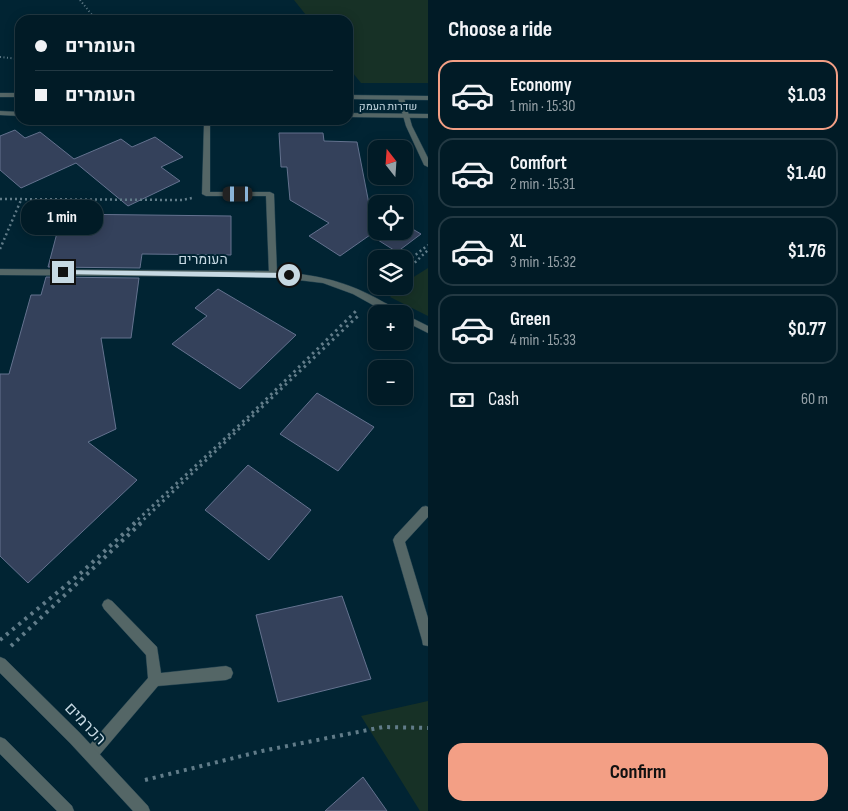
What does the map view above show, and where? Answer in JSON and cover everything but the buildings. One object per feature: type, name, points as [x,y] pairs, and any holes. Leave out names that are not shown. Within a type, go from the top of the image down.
[{"type":"street","points":[[0,95],[15,96]]},
{"type":"street","name":"שדרות העמק","points":[[353,97],[428,98]]},
{"type":"street","points":[[401,98],[418,148],[428,165]]},
{"type":"street","points":[[0,113],[15,114]]},
{"type":"street","name":"שדרות העמק","points":[[353,115],[428,116]]},
{"type":"street","points":[[207,125],[206,194],[270,194],[272,274]]},
{"type":"street","name":"העומרים","points":[[0,272],[272,274],[329,281],[380,305]]},
{"type":"street","points":[[413,322],[428,330]]},
{"type":"street","points":[[428,512],[426,511],[399,540],[428,640]]},
{"type":"street","points":[[108,605],[152,652],[155,680]]},
{"type":"street","name":"הכרמים","points":[[0,664],[91,754],[143,811]]},
{"type":"street","points":[[91,754],[155,680],[226,673]]},
{"type":"street","points":[[0,744],[67,811]]},
{"type":"path","points":[[80,0],[92,15]]},
{"type":"path","points":[[0,57],[15,58]]},
{"type":"path","points":[[0,199],[182,200],[206,194]]},
{"type":"path","points":[[0,249],[22,200]]},
{"type":"path","points":[[413,257],[428,245]]},
{"type":"path","points":[[413,264],[428,250]]},
{"type":"path","points":[[0,640],[82,572],[371,300]]},
{"type":"path","points":[[7,650],[371,300]]},
{"type":"path","points":[[120,786],[262,750],[383,727],[428,728]]},
{"type":"green space","points":[[294,0],[428,0],[428,83],[361,83],[353,73],[353,15],[306,15]]},
{"type":"green space","points":[[428,268],[428,316],[413,308],[413,305],[406,305],[390,297],[392,295],[413,295],[413,277]]},
{"type":"green space","points":[[428,701],[428,811],[420,811],[361,716]]},
{"type":"route","points":[[63,272],[289,275]]}]
